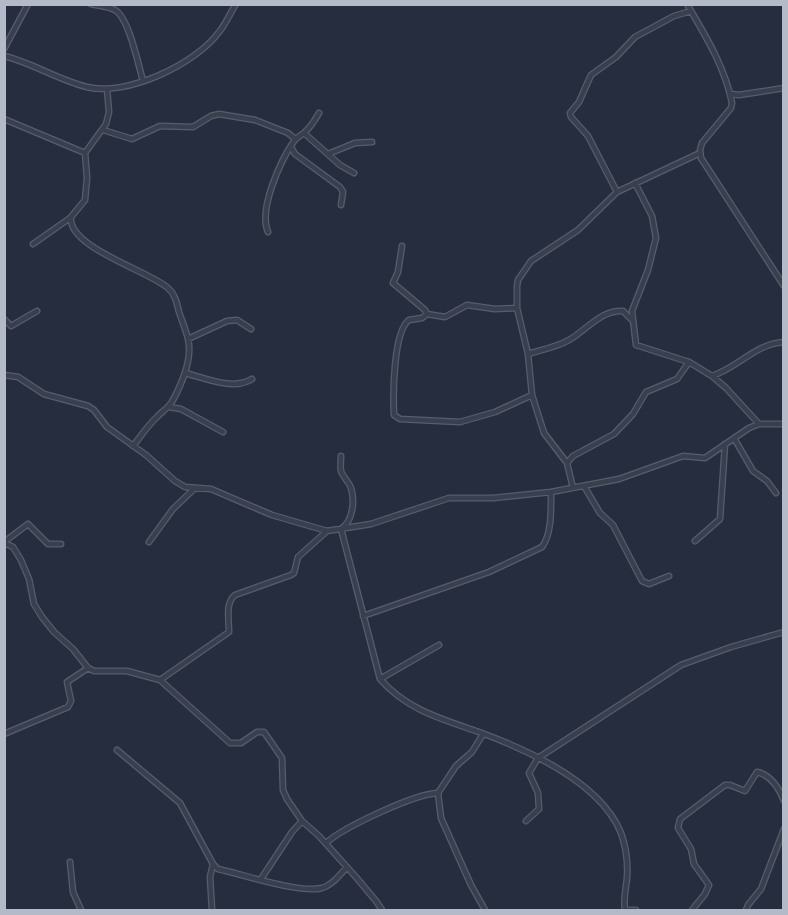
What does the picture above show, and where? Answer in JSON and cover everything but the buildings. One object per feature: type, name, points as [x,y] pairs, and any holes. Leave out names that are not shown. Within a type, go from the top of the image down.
[{"type":"street","points":[[4,48],[28,4]]},
{"type":"street","points":[[91,4],[108,7],[121,15],[129,33],[143,81]]},
{"type":"street","points":[[4,56],[28,63],[85,87],[107,89],[143,81],[178,66],[202,49],[219,33],[236,4]]},
{"type":"street","points":[[687,4],[701,26],[731,94],[731,108],[704,140],[700,153],[705,165],[783,286]]},
{"type":"street","points":[[617,192],[588,136],[570,113],[579,102],[591,75],[616,57],[635,37],[674,16],[691,11]]},
{"type":"street","points":[[731,94],[739,95],[783,88]]},
{"type":"street","points":[[33,244],[71,217],[83,204],[87,194],[85,153],[103,130],[109,112],[107,89]]},
{"type":"street","points":[[268,232],[265,215],[272,186],[295,139],[304,133],[319,113]]},
{"type":"street","points":[[103,130],[132,139],[160,126],[193,127],[219,114],[255,120],[288,133],[295,139]]},
{"type":"street","points":[[4,119],[85,153]]},
{"type":"street","points":[[304,133],[340,165],[354,173]]},
{"type":"street","points":[[328,154],[354,143],[372,142]]},
{"type":"street","points":[[291,147],[296,154],[340,187],[343,192],[341,205]]},
{"type":"street","points":[[573,488],[567,463],[544,433],[532,394],[528,354],[517,308],[517,286],[531,261],[578,230],[617,192],[700,153]]},
{"type":"street","points":[[635,183],[652,216],[656,238],[648,270],[632,311],[636,345],[689,362],[712,376],[759,424]]},
{"type":"street","points":[[71,217],[71,226],[83,241],[166,286],[174,294],[188,339],[189,352],[185,373],[169,406],[156,417],[133,446]]},
{"type":"street","points":[[402,246],[398,272],[393,283],[427,314],[445,317],[467,305],[495,309],[517,308]]},
{"type":"street","points":[[4,319],[11,326],[37,311]]},
{"type":"street","points":[[528,354],[567,342],[609,313],[623,311],[634,321]]},
{"type":"street","points":[[427,314],[422,318],[409,320],[402,329],[396,358],[393,404],[396,417],[460,422],[495,412],[532,394]]},
{"type":"street","points":[[188,339],[227,321],[237,320],[251,329]]},
{"type":"street","points":[[712,376],[739,363],[765,345],[783,342]]},
{"type":"street","points":[[567,463],[573,456],[614,434],[633,414],[646,392],[677,379],[689,362]]},
{"type":"street","points":[[185,373],[238,385],[252,379]]},
{"type":"street","points":[[4,375],[18,377],[44,394],[88,406],[107,427],[146,455],[175,482],[185,487],[211,489],[272,515],[327,531],[371,524],[449,498],[493,498],[551,492],[619,479],[684,456],[705,458],[759,424],[783,424]]},
{"type":"street","points":[[169,406],[182,409],[223,432]]},
{"type":"street","points":[[734,438],[753,471],[776,493]]},
{"type":"street","points":[[695,541],[720,519],[725,444]]},
{"type":"street","points":[[341,456],[342,474],[351,488],[353,499],[349,520],[341,529]]},
{"type":"street","points":[[584,486],[600,513],[613,525],[642,582],[650,584],[669,576]]},
{"type":"street","points":[[149,542],[173,509],[195,488]]},
{"type":"street","points":[[363,616],[489,572],[542,547],[547,535],[551,492]]},
{"type":"street","points":[[61,544],[48,544],[28,524],[4,543],[13,547],[21,560],[29,579],[34,604],[54,632],[73,649],[88,668],[94,671],[127,671],[160,680],[230,743],[241,743],[257,732],[264,732],[282,758],[284,790],[287,799],[302,821],[326,843],[376,900],[381,910]]},
{"type":"street","points":[[341,529],[380,679],[396,697],[417,710],[483,734],[538,758],[580,784],[610,812],[622,834],[628,870],[625,910],[636,910]]},
{"type":"street","points":[[160,680],[227,635],[231,598],[294,573],[298,557],[327,531]]},
{"type":"street","points":[[526,821],[539,809],[538,793],[529,773],[538,758],[681,665],[730,647],[783,632]]},
{"type":"street","points":[[380,679],[439,645]]},
{"type":"street","points":[[4,734],[68,707],[71,701],[67,682],[88,668]]},
{"type":"street","points":[[483,734],[472,752],[456,766],[438,793],[441,818],[471,885],[485,910]]},
{"type":"street","points":[[117,750],[180,803],[213,864],[218,869],[281,885],[319,889],[328,885],[347,867]]},
{"type":"street","points":[[692,910],[709,885],[694,864],[691,849],[678,828],[680,819],[725,785],[745,791],[757,772],[768,777],[776,785],[783,801]]},
{"type":"street","points":[[326,843],[335,835],[363,820],[438,793]]},
{"type":"street","points":[[261,879],[292,832],[302,821]]},
{"type":"street","points":[[746,910],[761,889],[783,829]]},
{"type":"street","points":[[70,862],[73,892],[81,910]]},
{"type":"street","points":[[212,910],[210,877],[213,864]]}]
